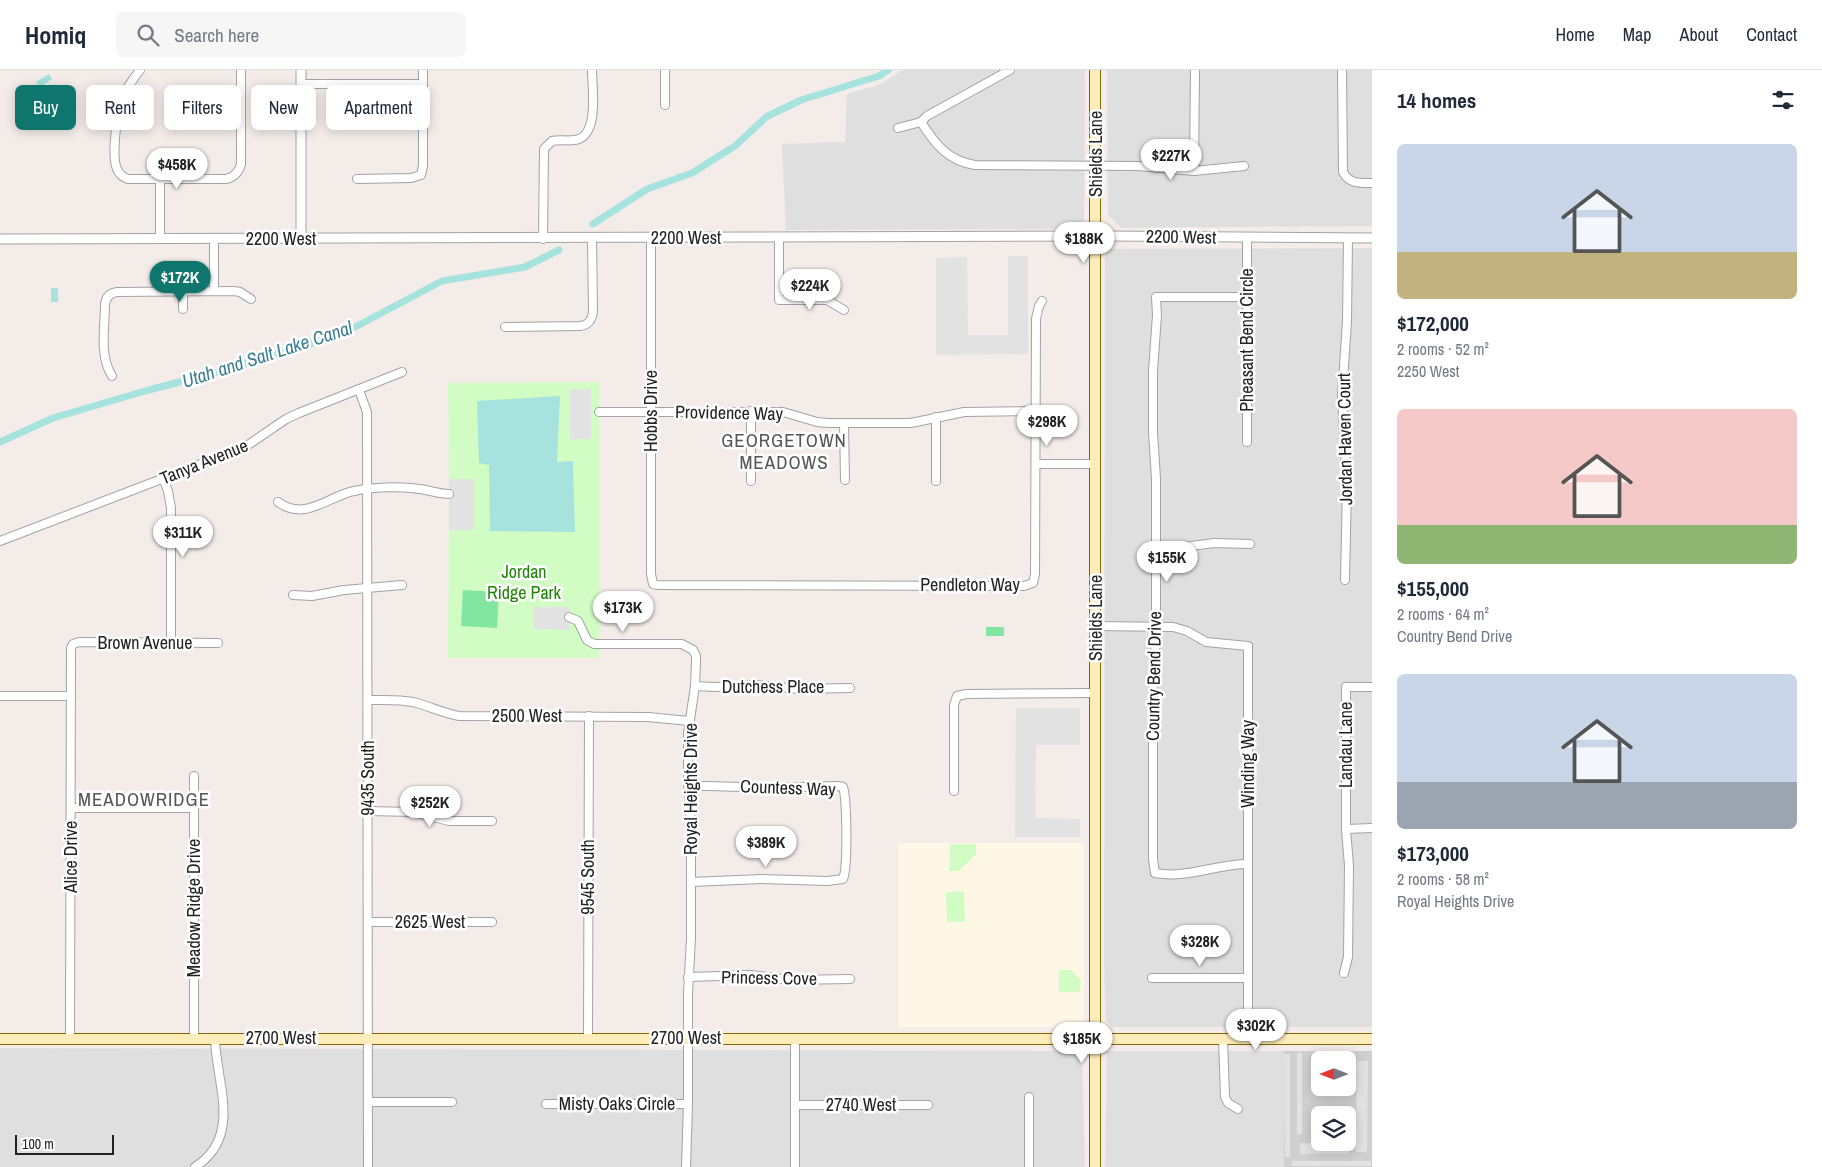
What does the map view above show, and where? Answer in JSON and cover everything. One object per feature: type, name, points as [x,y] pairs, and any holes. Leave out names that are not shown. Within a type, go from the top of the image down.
[{"type":"main road","name":"Shields Lane","points":[[1095,1167],[1096,70]]},
{"type":"main road","name":"2700 West","points":[[0,1039],[1372,1039]]},
{"type":"street","points":[[140,70],[124,95],[117,117],[116,165],[122,176],[128,179],[226,179],[234,176],[241,164],[241,70]]},
{"type":"street","points":[[301,70],[301,239]]},
{"type":"street","points":[[357,179],[411,178],[421,175],[423,166],[423,70]]},
{"type":"street","points":[[543,239],[544,149],[552,141],[577,140],[589,131],[592,120],[592,70]]},
{"type":"street","points":[[665,70],[665,105]]},
{"type":"street","points":[[898,128],[921,122],[928,116],[1010,70]]},
{"type":"street","points":[[1194,171],[1195,70]]},
{"type":"street","points":[[1342,70],[1343,168],[1347,178],[1354,182],[1372,182]]},
{"type":"street","points":[[301,84],[423,84]]},
{"type":"street","points":[[921,122],[933,141],[943,151],[955,159],[968,164],[982,166],[1138,166],[1194,171],[1244,166]]},
{"type":"street","points":[[160,179],[160,239]]},
{"type":"street","name":"Hobbs Drive","points":[[651,238],[650,574],[653,584]]},
{"type":"street","points":[[779,238],[779,300],[827,300],[844,310]]},
{"type":"street","name":"Pheasant Bend Circle","points":[[1247,238],[1247,442]]},
{"type":"street","name":"Jordan Haven Court","points":[[1345,580],[1347,486],[1342,395],[1348,322],[1348,238]]},
{"type":"street","name":"2200 West","points":[[0,239],[1372,238]]},
{"type":"street","points":[[214,239],[214,291]]},
{"type":"street","points":[[505,327],[580,326],[589,323],[593,311],[592,239]]},
{"type":"street","points":[[183,291],[183,309]]},
{"type":"street","points":[[112,376],[104,357],[105,304],[108,295],[117,292],[214,291],[237,292],[251,299]]},
{"type":"street","name":"Country Bend Drive","points":[[1247,297],[1156,297],[1157,316],[1153,371],[1156,549],[1156,626],[1153,695],[1153,859],[1155,873],[1186,874],[1228,864],[1248,864]]},
{"type":"street","name":"Pendleton Way","points":[[653,584],[662,586],[1028,585],[1033,583],[1035,574],[1036,319],[1042,301]]},
{"type":"street","name":"Tanya Avenue","points":[[0,540],[245,447],[286,419],[402,372]]},
{"type":"street","name":"9435 South","points":[[359,390],[367,412],[368,1167]]},
{"type":"street","points":[[751,411],[751,481]]},
{"type":"street","name":"Providence Way","points":[[599,412],[783,412],[817,422],[906,423],[964,412],[1036,411]]},
{"type":"street","points":[[936,417],[936,481]]},
{"type":"street","points":[[844,423],[845,480]]},
{"type":"street","points":[[1036,464],[1096,464]]},
{"type":"street","points":[[163,478],[171,508],[171,643]]},
{"type":"street","points":[[278,502],[290,508],[310,508],[330,502],[353,491],[367,489],[412,488],[449,494]]},
{"type":"street","points":[[1156,549],[1214,543],[1250,544]]},
{"type":"street","points":[[293,594],[312,596],[402,585]]},
{"type":"street","name":"Royal Heights Drive","points":[[570,617],[578,621],[587,640],[594,644],[678,644],[687,646],[696,656],[695,686],[689,721],[688,786],[691,827],[691,938],[688,977],[686,1167]]},
{"type":"street","name":"Winding Way","points":[[1096,626],[1180,628],[1206,642],[1248,646],[1248,1038]]},
{"type":"street","name":"Brown Avenue","points":[[73,644],[80,642],[218,643]]},
{"type":"street","name":"Alice Drive","points":[[70,1039],[71,650],[73,644]]},
{"type":"street","name":"Dutchess Place","points":[[695,686],[757,685],[800,689],[850,688]]},
{"type":"street","name":"Landau Lane","points":[[1346,829],[1346,687],[1372,687]]},
{"type":"street","points":[[954,791],[954,705],[957,696],[966,694],[1096,694]]},
{"type":"street","points":[[0,696],[71,696]]},
{"type":"street","name":"2500 West","points":[[368,700],[412,702],[434,710],[460,716],[648,717],[689,721]]},
{"type":"street","name":"9545 South","points":[[588,1038],[589,716]]},
{"type":"street","name":"Meadow Ridge Drive","points":[[194,776],[194,1039]]},
{"type":"street","name":"Countess Way","points":[[688,786],[773,788],[833,786],[843,788],[845,800],[845,868],[843,879],[827,881],[762,879],[691,882]]},
{"type":"street","points":[[71,808],[194,808]]},
{"type":"street","points":[[368,811],[413,812],[450,821],[492,821]]},
{"type":"street","points":[[1344,973],[1348,957],[1346,829],[1372,828]]},
{"type":"street","name":"2625 West","points":[[368,922],[492,922]]},
{"type":"street","name":"Princess Cove","points":[[688,977],[752,975],[791,980],[850,978]]},
{"type":"street","points":[[1152,978],[1248,978]]},
{"type":"street","points":[[197,1167],[210,1154],[219,1141],[224,1126],[224,1110],[215,1038]]},
{"type":"street","points":[[795,1038],[795,1167]]},
{"type":"street","points":[[1223,1038],[1225,1097],[1228,1103],[1238,1108]]},
{"type":"street","points":[[1029,1097],[1029,1167]]},
{"type":"street","points":[[368,1102],[452,1102]]},
{"type":"street","name":"Misty Oaks Circle","points":[[546,1104],[688,1104]]},
{"type":"street","name":"2740 West","points":[[795,1105],[928,1104]]},
{"type":"shaded area","points":[[903,70],[1085,70],[1084,229],[786,230],[782,144],[845,142],[847,94],[879,85]]},
{"type":"shaded area","points":[[1107,70],[1372,70],[1372,226],[1121,228],[1108,215]]},
{"type":"shaded area","points":[[1372,248],[1372,1027],[1112,1027],[1106,1020],[1104,965],[1105,255],[1111,249]]},
{"type":"shaded area","points":[[1008,256],[1028,256],[1028,354],[936,355],[936,258],[967,257],[968,335],[1008,335]]},
{"type":"shaded area","points":[[570,389],[591,389],[591,439],[570,439]]},
{"type":"shaded area","points":[[449,479],[474,479],[474,530],[449,530]]},
{"type":"shaded area","points":[[534,607],[569,607],[569,630],[534,629]]},
{"type":"shaded area","points":[[1016,708],[1080,708],[1080,745],[1036,745],[1035,818],[1080,819],[1080,837],[1015,837]]},
{"type":"shaded area","points":[[898,843],[1084,843],[1084,1027],[898,1027]]},
{"type":"shaded area","points":[[0,1048],[1078,1051],[1082,1056],[1085,1167],[0,1167]]},
{"type":"shaded area","points":[[1107,1051],[1284,1051],[1284,1167],[1105,1167]]},
{"type":"shaded area","points":[[1284,1051],[1311,1051],[1311,1096],[1356,1096],[1356,1051],[1372,1051],[1372,1167],[1284,1167]]},
{"type":"shaded area","points":[[1297,1053],[1302,1053],[1302,1134],[1297,1134]]},
{"type":"shaded area","points":[[1284,1054],[1290,1054],[1290,1157],[1285,1157]]},
{"type":"shaded area","points":[[1357,1061],[1368,1061],[1367,1152],[1356,1152]]},
{"type":"shaded area","points":[[1300,1143],[1311,1143],[1311,1151],[1349,1151],[1349,1154],[1300,1154]]},
{"type":"shaded area","points":[[1292,1161],[1371,1161],[1371,1166],[1292,1166]]},
{"type":"green space","name":"Jordan Ridge Park","points":[[599,382],[599,658],[448,658],[448,383]]},
{"type":"green space","points":[[463,590],[499,592],[497,628],[461,626]]},
{"type":"green space","points":[[986,627],[1004,627],[1004,636],[986,636]]},
{"type":"green space","points":[[950,844],[976,844],[976,854],[959,871],[949,871]]},
{"type":"green space","points":[[964,891],[965,922],[947,922],[946,892]]},
{"type":"green space","points":[[1059,970],[1071,970],[1081,980],[1080,992],[1059,992]]},
{"type":"water","points":[[49,74],[52,79],[43,85],[38,85],[36,82]]},
{"type":"water","points":[[51,288],[58,288],[58,302],[51,302]]},
{"type":"water","points":[[560,396],[557,462],[573,461],[575,532],[490,531],[489,465],[479,463],[477,401]]},
{"type":"waterway","name":"Utah and Salt Lake Canal","points":[[593,224],[647,189],[692,173],[735,146],[766,117],[801,100],[879,76],[888,70]]},
{"type":"waterway","name":"Utah and Salt Lake Canal","points":[[0,442],[53,418],[229,369],[342,334],[442,281],[525,267],[559,250]]},
{"type":"district","name":"GEORGETOWN MEADOWS","points":[[784,451]]},
{"type":"district","name":"MEADOWRIDGE","points":[[144,799]]}]
